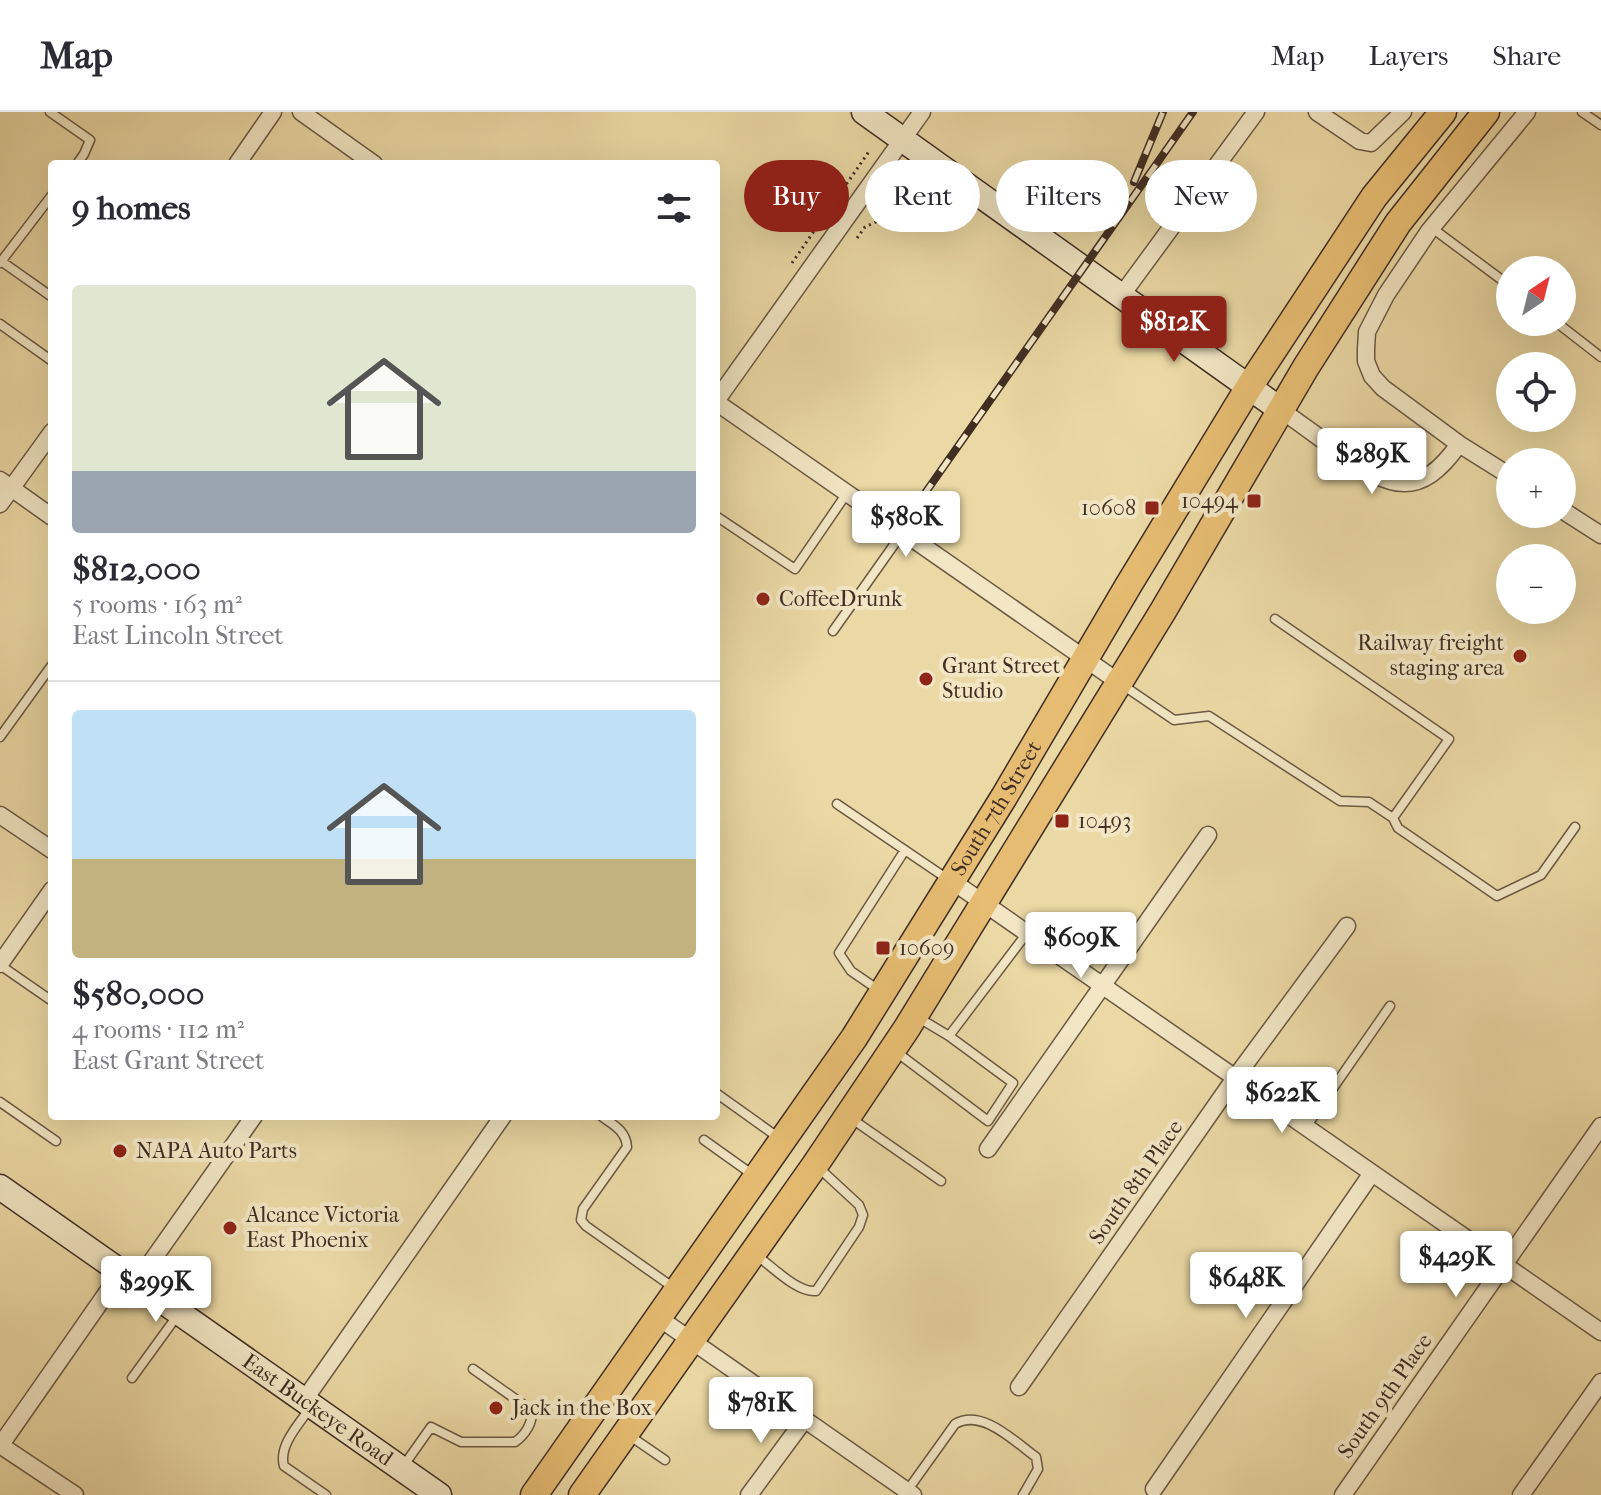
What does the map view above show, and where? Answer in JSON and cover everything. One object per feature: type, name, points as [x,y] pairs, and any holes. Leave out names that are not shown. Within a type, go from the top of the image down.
[{"type":"main road","points":[[864,112],[1281,410]]},
{"type":"main road","name":"South 7th Street","points":[[534,1495],[883,993],[1249,387],[1374,197],[1443,112]]},
{"type":"main road","name":"South 7th Street","points":[[589,1493],[626,1433],[893,1050],[1120,683],[1375,257],[1453,150],[1486,112]]},
{"type":"main road","points":[[783,1141],[815,1165]]},
{"type":"main road","name":"East Buckeye Road","points":[[0,1187],[439,1495]]},
{"type":"street","points":[[240,160],[273,112]]},
{"type":"street","points":[[301,112],[368,160]]},
{"type":"street","points":[[720,404],[922,112]]},
{"type":"street","points":[[1121,296],[1256,112]]},
{"type":"street","points":[[1317,112],[1360,141],[1371,143],[1403,112]]},
{"type":"street","points":[[1496,467],[1383,388],[1372,376],[1366,361],[1367,332],[1386,295],[1432,228],[1527,112]]},
{"type":"street","points":[[720,408],[1120,683]]},
{"type":"street","points":[[1281,410],[1371,474],[1394,483],[1413,482],[1433,475],[1459,444]]},
{"type":"street","points":[[0,504],[6,484],[48,437]]},
{"type":"street","points":[[6,484],[48,514]]},
{"type":"street","points":[[1576,519],[1601,535]]},
{"type":"street","points":[[0,815],[48,847]]},
{"type":"street","points":[[988,1149],[1208,835]]},
{"type":"street","points":[[952,881],[1601,1332]]},
{"type":"street","points":[[0,964],[48,896]]},
{"type":"street","name":"South 8th Place","points":[[1019,1387],[1235,1078],[1347,926]]},
{"type":"street","points":[[75,1495],[0,1445],[251,1120]]},
{"type":"street","points":[[308,1402],[500,1120]]},
{"type":"street","name":"South 9th Place","points":[[1343,1495],[1601,1126]]},
{"type":"street","points":[[1154,1489],[1372,1173]]},
{"type":"street","points":[[659,1318],[910,1493]]},
{"type":"street","points":[[1521,1495],[1601,1382]]},
{"type":"street","points":[[749,1495],[805,1419]]},
{"type":"lane","points":[[50,112],[90,140],[80,160]]},
{"type":"lane","points":[[1582,112],[1601,125]]},
{"type":"lane","points":[[48,200],[1,262],[48,294]]},
{"type":"lane","points":[[1432,228],[1496,276]]},
{"type":"lane","points":[[0,324],[48,358]]},
{"type":"lane","points":[[1574,336],[1601,357]]},
{"type":"lane","points":[[720,519],[795,569],[847,493]]},
{"type":"lane","points":[[833,631],[903,532]]},
{"type":"lane","points":[[1275,619],[1449,739],[1393,818]]},
{"type":"lane","points":[[0,737],[48,671]]},
{"type":"lane","points":[[1120,683],[1174,720],[1209,716],[1340,801],[1369,802],[1393,818],[1398,828],[1497,896],[1541,875],[1575,827]]},
{"type":"lane","points":[[837,804],[952,881]]},
{"type":"lane","points":[[883,993],[851,971],[839,953],[905,850]]},
{"type":"lane","points":[[949,1036],[1027,933]]},
{"type":"lane","points":[[0,964],[48,998]]},
{"type":"lane","points":[[1306,1127],[1390,1006]]},
{"type":"lane","points":[[893,1050],[988,1121],[1013,1083],[915,1015]]},
{"type":"lane","points":[[720,1096],[783,1141]]},
{"type":"lane","points":[[0,1102],[56,1141]]},
{"type":"lane","points":[[848,1117],[941,1181]]},
{"type":"lane","points":[[607,1120],[622,1131],[627,1147],[583,1209],[581,1220],[677,1291]]},
{"type":"lane","points":[[704,1140],[757,1178]]},
{"type":"lane","points":[[753,1252],[793,1282],[810,1292],[816,1291],[859,1227],[863,1215],[859,1205],[815,1165]]},
{"type":"lane","points":[[132,1378],[180,1312]]},
{"type":"lane","points":[[402,1468],[431,1427],[461,1442],[515,1442],[522,1438],[531,1422],[531,1410],[473,1369]]},
{"type":"lane","points":[[308,1402],[285,1446],[282,1459],[284,1466],[326,1495]]},
{"type":"lane","points":[[910,1493],[955,1424],[973,1419],[990,1425],[1036,1457],[1038,1469],[1023,1495]]},
{"type":"lane","points":[[626,1433],[665,1460]]},
{"type":"path","points":[[792,263],[870,150]]},
{"type":"path","points":[[857,238],[865,227]]},
{"type":"railway","points":[[1134,182],[1163,112]]},
{"type":"railway","points":[[923,496],[1193,112]]},
{"type":"place","name":"10494","points":[[1254,501]]},
{"type":"place","name":"10608","points":[[1152,508]]},
{"type":"place","name":"CoffeeDrunk","points":[[763,599]]},
{"type":"place","name":"Railway freight staging area","points":[[1520,656]]},
{"type":"place","name":"Grant Street Studio","points":[[926,679]]},
{"type":"place","name":"10493","points":[[1062,821]]},
{"type":"place","name":"10609","points":[[883,948]]},
{"type":"place","name":"NAPA Auto Parts","points":[[120,1151]]},
{"type":"place","name":"Alcance Victoria East Phoenix","points":[[230,1228]]},
{"type":"place","name":"Jack in the Box","points":[[496,1408]]}]
